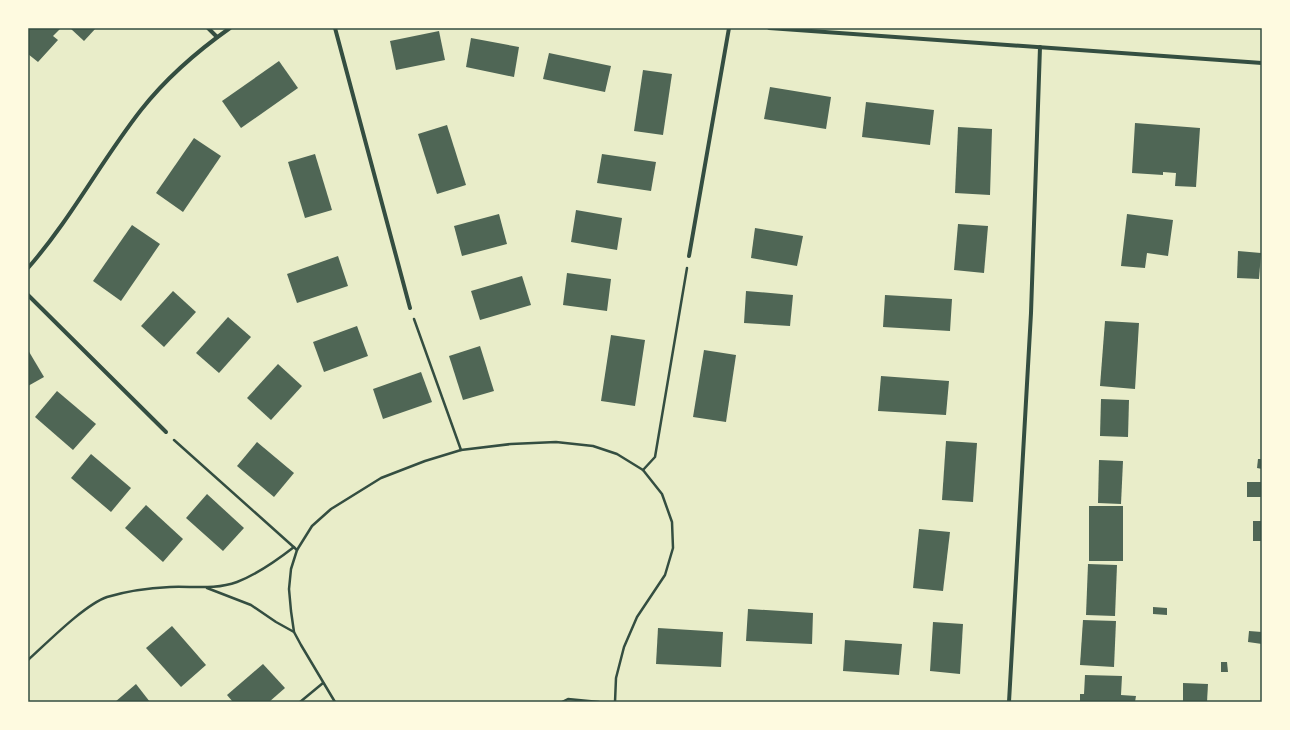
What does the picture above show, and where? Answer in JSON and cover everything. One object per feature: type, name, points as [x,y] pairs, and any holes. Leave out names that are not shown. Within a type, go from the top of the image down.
[{"type":"street","points":[[208,28],[217,37]]},
{"type":"street","points":[[28,268],[63,222],[141,110],[170,76],[202,47],[230,28]]},
{"type":"street","points":[[335,28],[410,308]]},
{"type":"street","points":[[689,256],[729,28]]},
{"type":"street","points":[[768,28],[1262,63]]},
{"type":"street","points":[[1009,702],[1031,313],[1040,47]]},
{"type":"street","points":[[28,295],[166,432]]},
{"type":"path","points":[[642,470],[655,457],[689,256]]},
{"type":"path","points":[[410,308],[461,450]]},
{"type":"path","points":[[166,432],[297,550]]},
{"type":"path","points":[[335,702],[294,632],[291,611],[291,569],[297,550],[312,526],[331,509],[381,478],[425,461],[461,450],[511,444],[548,442],[593,446],[617,454],[642,470],[662,494],[672,522],[673,548],[665,576],[637,617],[624,647],[616,678],[615,702]]},
{"type":"path","points":[[28,660],[83,612],[105,598],[133,590],[170,587],[207,588],[236,583],[266,568],[294,547]]},
{"type":"path","points":[[207,588],[251,605],[294,632]]},
{"type":"path","points":[[300,702],[323,682]]},
{"type":"path","points":[[562,702],[568,699],[599,702]]},
{"type":"building","points":[[28,28],[61,28],[53,36],[58,40],[38,62],[28,54]]},
{"type":"building","points":[[70,28],[96,28],[84,41]]},
{"type":"building","points":[[439,31],[445,60],[396,70],[390,41]]},
{"type":"building","points":[[471,38],[519,47],[514,77],[466,67]]},
{"type":"building","points":[[549,53],[611,66],[605,92],[543,79]]},
{"type":"building","points":[[279,61],[298,88],[241,128],[222,101]]},
{"type":"building","points":[[643,70],[672,74],[663,135],[634,131]]},
{"type":"building","points":[[770,87],[831,97],[826,129],[764,119]]},
{"type":"building","points":[[866,102],[934,110],[930,145],[862,137]]},
{"type":"building","points":[[1135,123],[1200,128],[1196,187],[1175,186],[1176,173],[1163,172],[1163,175],[1132,173]]},
{"type":"building","points":[[447,125],[466,185],[437,194],[418,134]]},
{"type":"building","points":[[958,127],[992,129],[990,195],[955,193]]},
{"type":"building","points":[[194,138],[221,156],[183,212],[156,193]]},
{"type":"building","points":[[315,154],[332,210],[305,218],[288,162]]},
{"type":"building","points":[[602,154],[656,162],[651,191],[597,183]]},
{"type":"building","points":[[576,210],[622,218],[617,250],[571,242]]},
{"type":"building","points":[[499,214],[507,244],[462,256],[454,226]]},
{"type":"building","points":[[1127,214],[1173,220],[1168,256],[1147,253],[1145,268],[1121,266]]},
{"type":"building","points":[[958,224],[988,226],[984,273],[954,270]]},
{"type":"building","points":[[132,225],[160,244],[121,301],[93,281]]},
{"type":"building","points":[[755,228],[803,236],[797,266],[751,258]]},
{"type":"building","points":[[1238,251],[1261,253],[1259,279],[1237,278]]},
{"type":"building","points":[[338,256],[348,286],[297,303],[287,274]]},
{"type":"building","points":[[567,273],[611,279],[607,311],[563,305]]},
{"type":"building","points":[[522,276],[531,305],[480,320],[471,291]]},
{"type":"building","points":[[173,291],[196,312],[164,347],[141,326]]},
{"type":"building","points":[[746,291],[793,295],[790,326],[744,323]]},
{"type":"building","points":[[885,295],[952,299],[950,331],[883,327]]},
{"type":"building","points":[[228,317],[251,337],[219,373],[196,353]]},
{"type":"building","points":[[1105,321],[1139,323],[1135,389],[1100,386]]},
{"type":"building","points":[[357,326],[368,356],[324,372],[313,342]]},
{"type":"building","points":[[611,335],[645,340],[635,406],[601,401]]},
{"type":"building","points":[[480,346],[494,391],[463,400],[449,356]]},
{"type":"building","points":[[28,350],[44,377],[28,386]]},
{"type":"building","points":[[704,350],[736,355],[726,422],[693,417]]},
{"type":"building","points":[[278,364],[302,386],[271,420],[247,398]]},
{"type":"building","points":[[421,372],[432,402],[383,419],[373,389]]},
{"type":"building","points":[[881,376],[949,381],[946,415],[878,411]]},
{"type":"building","points":[[57,391],[96,424],[73,450],[35,417]]},
{"type":"building","points":[[1101,399],[1129,400],[1128,437],[1100,436]]},
{"type":"building","points":[[946,441],[977,443],[973,502],[942,500]]},
{"type":"building","points":[[257,442],[294,473],[274,497],[237,466]]},
{"type":"building","points":[[91,454],[131,488],[111,512],[71,478]]},
{"type":"building","points":[[1258,459],[1262,459],[1262,469],[1257,468]]},
{"type":"building","points":[[1099,460],[1123,461],[1121,504],[1098,503]]},
{"type":"building","points":[[1247,482],[1262,482],[1262,497],[1247,497]]},
{"type":"building","points":[[207,494],[244,528],[223,551],[186,518]]},
{"type":"building","points":[[146,505],[183,539],[163,562],[125,528]]},
{"type":"building","points":[[1089,506],[1123,506],[1123,561],[1089,561]]},
{"type":"building","points":[[1253,521],[1262,521],[1262,541],[1253,541]]},
{"type":"building","points":[[919,529],[950,532],[943,591],[913,588]]},
{"type":"building","points":[[1088,564],[1117,565],[1115,616],[1086,615]]},
{"type":"building","points":[[1153,607],[1167,608],[1167,615],[1153,614]]},
{"type":"building","points":[[748,609],[813,613],[812,644],[746,641]]},
{"type":"building","points":[[1083,620],[1116,621],[1114,667],[1080,665]]},
{"type":"building","points":[[933,622],[963,624],[960,674],[930,671]]},
{"type":"building","points":[[172,626],[206,665],[181,687],[146,648]]},
{"type":"building","points":[[658,628],[723,632],[721,667],[656,664]]},
{"type":"building","points":[[1249,631],[1262,632],[1262,644],[1248,642]]},
{"type":"building","points":[[845,640],[902,644],[899,675],[843,671]]},
{"type":"building","points":[[1221,662],[1227,662],[1228,672],[1221,672]]},
{"type":"building","points":[[263,664],[285,688],[269,702],[233,702],[227,695]]},
{"type":"building","points":[[1085,675],[1122,676],[1121,695],[1136,696],[1135,702],[1080,702],[1080,694],[1084,694]]},
{"type":"building","points":[[1183,683],[1208,684],[1207,702],[1183,702]]},
{"type":"building","points":[[136,684],[150,702],[115,702]]}]
